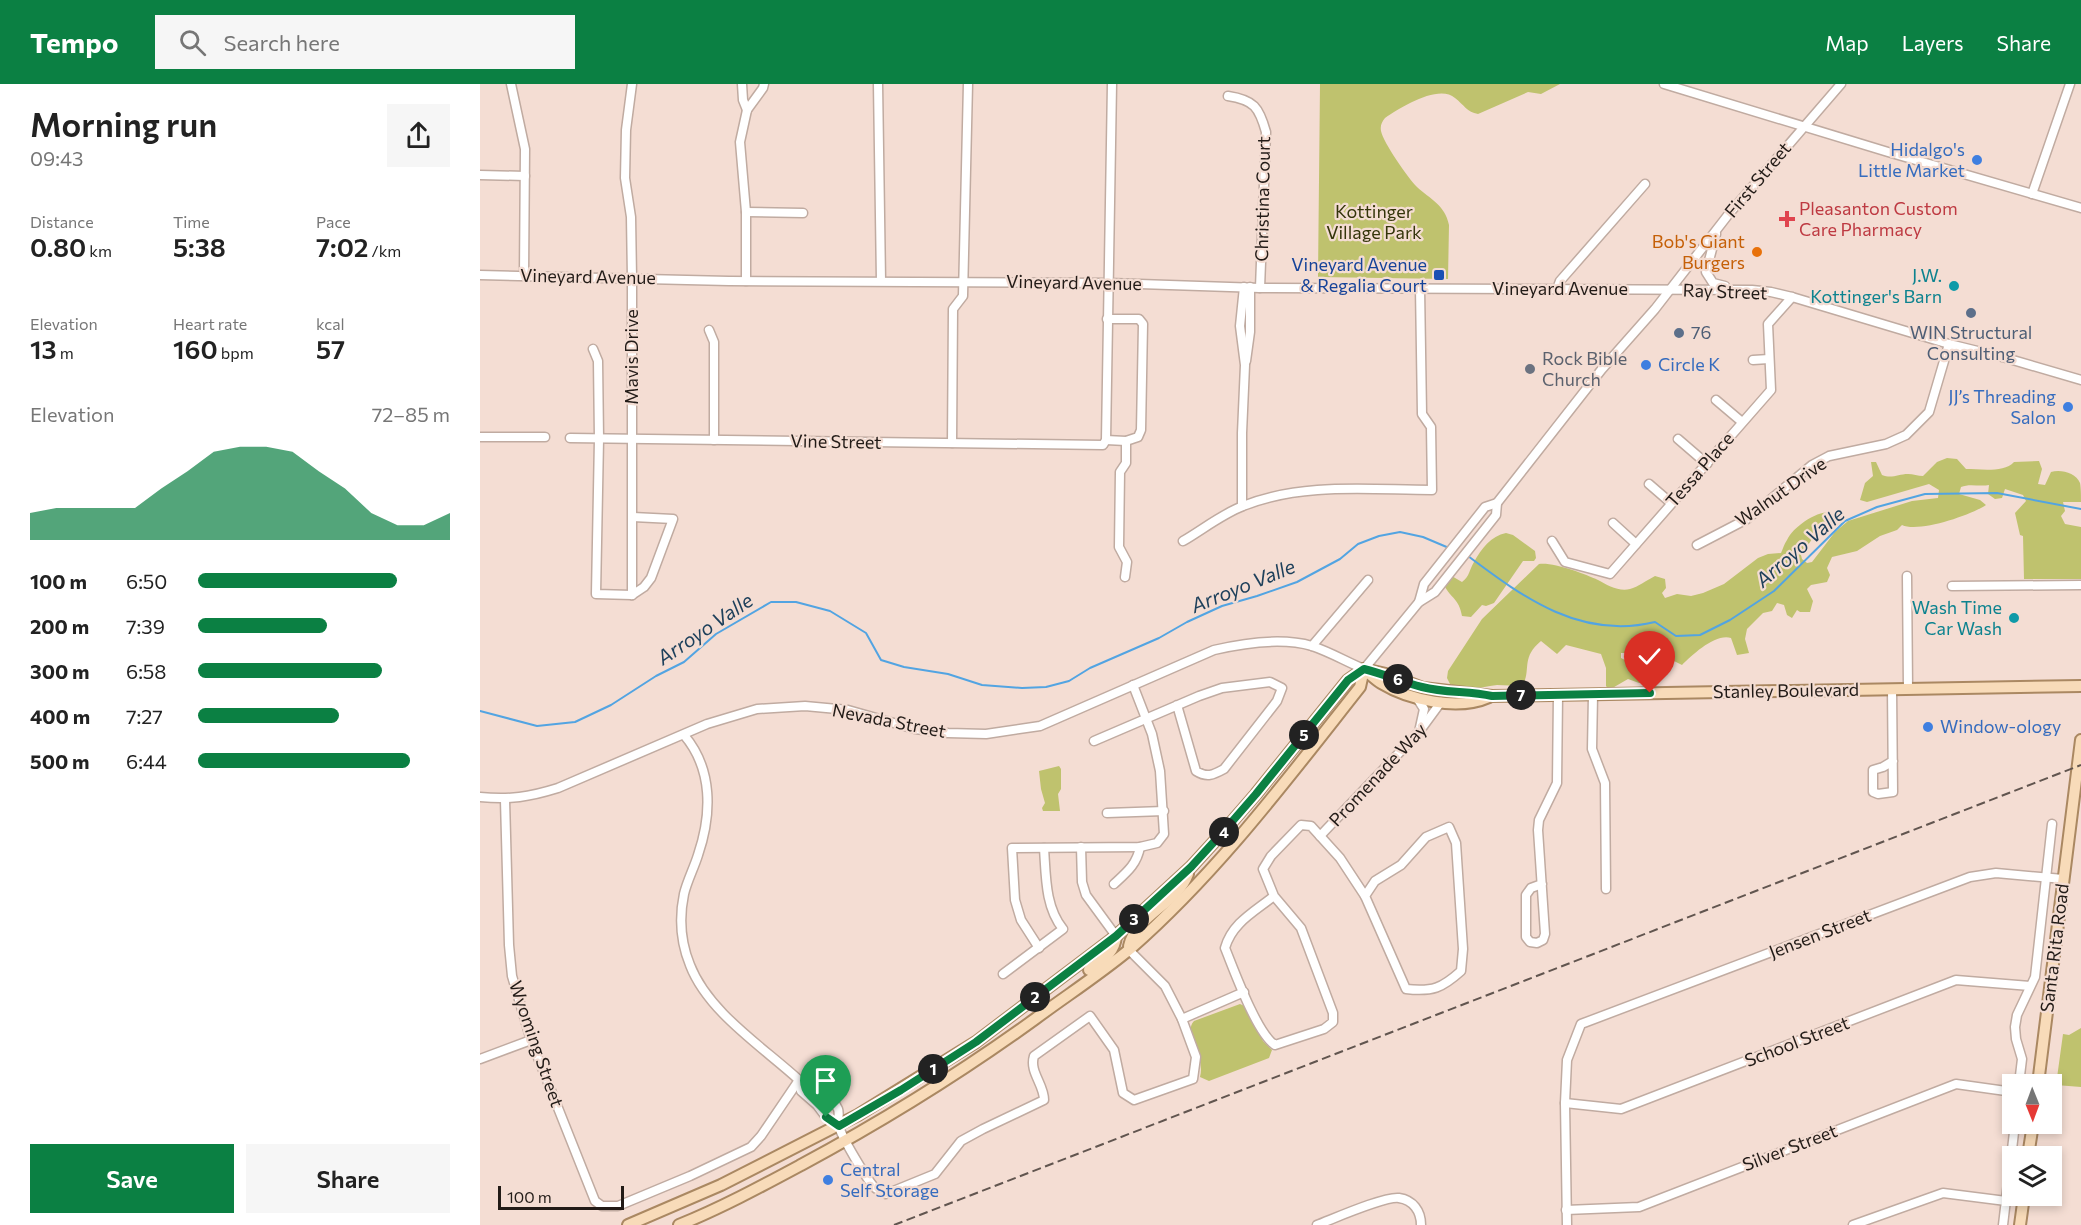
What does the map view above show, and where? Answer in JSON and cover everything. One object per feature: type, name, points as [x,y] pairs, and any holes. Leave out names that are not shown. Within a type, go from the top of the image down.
[{"type":"main road","name":"Stanley Boulevard","points":[[1364,669],[1386,674],[1423,688],[1492,696],[2081,686]]},
{"type":"main road","name":"Stanley Boulevard","points":[[1364,669],[1380,683],[1417,698],[1463,703],[1492,696]]},
{"type":"main road","points":[[628,1225],[721,1185],[839,1126],[976,1042],[1116,936],[1191,867],[1256,794],[1348,680],[1364,669]]},
{"type":"main road","points":[[678,1225],[722,1207],[908,1105],[985,1055],[1129,950],[1184,896],[1254,821],[1360,687],[1364,669]]},
{"type":"main road","name":"Santa Rita Road","points":[[2039,1074],[2081,740]]},
{"type":"main road","points":[[1129,950],[1134,933],[1179,889],[1186,880],[1191,867]]},
{"type":"main road","points":[[1046,1011],[1068,987],[1112,951],[1116,945],[1116,936]]},
{"type":"main road","points":[[976,1042],[985,1055]]},
{"type":"main road","points":[[2020,1225],[2023,1206]]},
{"type":"street","points":[[511,84],[525,149],[524,275]]},
{"type":"street","name":"Mavis Drive","points":[[632,84],[626,130],[625,178],[631,217],[632,595]]},
{"type":"street","points":[[742,84],[743,100],[747,110]]},
{"type":"street","points":[[746,281],[746,212],[740,142],[747,110],[764,84]]},
{"type":"street","points":[[878,84],[881,281]]},
{"type":"street","points":[[952,443],[953,309],[963,296],[968,84]]},
{"type":"street","points":[[1104,442],[1112,84]]},
{"type":"street","points":[[1664,84],[2081,208]]},
{"type":"street","name":"First Street","points":[[1497,503],[1602,369],[1655,309],[1717,229],[1841,84]]},
{"type":"street","points":[[2032,194],[2070,84]]},
{"type":"street","points":[[1696,93],[1702,85]]},
{"type":"street","name":"Christina Court","points":[[1228,96],[1244,99],[1261,113],[1266,132],[1260,288]]},
{"type":"street","points":[[480,175],[525,176]]},
{"type":"street","points":[[1557,289],[1560,281],[1645,184]]},
{"type":"street","points":[[746,212],[802,213]]},
{"type":"street","points":[[1717,229],[1706,266],[1708,279],[1719,285],[1742,286],[1748,290]]},
{"type":"street","name":"Vineyard Avenue","points":[[480,275],[746,281],[1109,283],[1260,288],[1669,290]]},
{"type":"street","points":[[1242,506],[1245,365],[1240,326],[1247,287]]},
{"type":"street","points":[[1183,542],[1242,506],[1280,496],[1313,490],[1432,490],[1431,426],[1422,414],[1420,288]]},
{"type":"street","name":"Ray Street","points":[[1669,290],[1748,290],[1792,297],[1949,344],[2081,380]]},
{"type":"street","name":"Tessa Place","points":[[1552,541],[1565,562],[1610,574],[1771,390],[1768,324],[1792,297]]},
{"type":"street","points":[[1107,319],[1138,320],[1143,324],[1141,430],[1138,436],[1126,441],[1126,464],[1120,472],[1119,547],[1127,562],[1125,578]]},
{"type":"street","points":[[709,330],[714,342],[714,440]]},
{"type":"street","name":"Walnut Drive","points":[[1697,545],[1747,519],[1812,465],[1829,456],[1886,444],[1906,435],[1929,412],[1949,344]]},
{"type":"street","points":[[593,349],[598,361],[599,439],[596,594],[632,595],[644,587],[651,578],[672,519],[633,517]]},
{"type":"street","points":[[1753,360],[1769,359]]},
{"type":"street","points":[[1716,400],[1742,423]]},
{"type":"street","points":[[480,437],[545,436]]},
{"type":"street","name":"Vine Street","points":[[570,438],[952,443],[1126,441]]},
{"type":"street","points":[[1678,439],[1707,464]]},
{"type":"street","points":[[1649,484],[1671,503]]},
{"type":"street","points":[[1364,669],[1419,602],[1435,592],[1496,515],[1497,503],[1485,507],[1424,584],[1419,602]]},
{"type":"street","points":[[1612,523],[1636,544]]},
{"type":"street","points":[[1907,576],[1908,689]]},
{"type":"street","points":[[1311,646],[1368,580]]},
{"type":"street","points":[[1952,586],[2081,585]]},
{"type":"street","name":"Nevada Street","points":[[480,797],[506,800],[558,788],[707,724],[757,709],[805,706],[848,710],[915,729],[948,733],[996,734],[1040,726],[1214,650],[1242,644],[1285,642],[1311,646],[1364,669]]},
{"type":"street","points":[[1094,741],[1177,705],[1222,688],[1270,682],[1282,688],[1277,701],[1224,769],[1214,775],[1204,776],[1196,771],[1177,705]]},
{"type":"street","points":[[1039,948],[1021,920],[1015,900],[1012,848],[1140,847],[1157,843],[1164,834],[1160,771],[1152,734],[1133,685]]},
{"type":"street","points":[[1892,689],[1893,761]]},
{"type":"street","points":[[1542,884],[1531,888],[1526,895],[1526,937],[1530,942],[1538,943],[1543,940],[1545,934],[1539,820],[1557,783],[1558,695]]},
{"type":"street","points":[[1593,695],[1592,749],[1605,783],[1606,889]]},
{"type":"street","points":[[1417,698],[1424,709],[1419,732]]},
{"type":"street","name":"Promenade Way","points":[[1274,896],[1263,870],[1271,856],[1301,825],[1311,826],[1320,836],[1419,732],[1441,702]]},
{"type":"street","points":[[684,735],[699,758],[709,804],[707,826],[684,893],[681,938],[690,967],[703,989],[725,1015],[799,1080],[801,1091],[817,1105],[826,1117],[839,1126]]},
{"type":"street","name":"Wyoming Street","points":[[506,800],[509,945],[512,976],[531,1040],[595,1201],[602,1206],[618,1206],[751,1147],[799,1080]]},
{"type":"street","points":[[1107,813],[1164,811]]},
{"type":"street","name":"Santa Rita Road","points":[[2020,1074],[2022,1059],[2015,1027],[2017,1016],[2035,976],[2052,824]]},
{"type":"street","points":[[1320,836],[1341,858],[1365,896],[1406,989],[1425,991],[1446,984],[1461,971],[1463,949],[1456,843],[1449,827],[1426,837],[1401,865],[1375,881],[1365,896]]},
{"type":"street","points":[[1081,847],[1082,882],[1086,895],[1116,936]]},
{"type":"street","points":[[1114,884],[1134,865],[1140,847]]},
{"type":"street","points":[[1003,974],[1064,928],[1058,922],[1046,890],[1044,848]]},
{"type":"street","name":"Jensen Street","points":[[1564,1103],[1566,1060],[1581,1024],[1970,877],[1996,873],[2064,879]]},
{"type":"street","points":[[1274,896],[1302,928],[1334,1013],[1333,1022],[1324,1029],[1275,1045],[1268,1041],[1225,948],[1227,938],[1241,920],[1274,896]]},
{"type":"street","points":[[799,1080],[808,1080],[819,1085],[831,1099],[838,1110],[839,1126],[846,1140],[875,1189],[886,1194],[936,1174],[961,1142],[1044,1100],[1044,1093],[1033,1069],[1034,1056],[1090,1016],[1114,1050],[1123,1093],[1134,1100],[1193,1079],[1196,1057],[1182,1019],[1165,986],[1129,950]]},
{"type":"street","name":"School Street","points":[[1564,1103],[1622,1109],[1956,980],[2030,986]]},
{"type":"street","points":[[1182,1019],[1244,992]]},
{"type":"street","points":[[480,1059],[531,1040]]},
{"type":"street","name":"Silver Street","points":[[1566,1210],[1639,1207],[1956,1084],[2002,1090]]},
{"type":"street","points":[[1564,1103],[1566,1225]]},
{"type":"street","points":[[1853,1225],[1943,1193],[2002,1200]]},
{"type":"street","points":[[1317,1225],[1398,1197],[1412,1203],[1419,1211],[1421,1225]]},
{"type":"street","points":[[2003,1225],[2005,1206]]},
{"type":"green space","name":"Kottinger Village Park","points":[[1320,84],[1560,84],[1541,94],[1528,92],[1478,114],[1468,110],[1448,94],[1430,95],[1400,108],[1382,122],[1383,136],[1396,160],[1417,187],[1441,207],[1447,218],[1449,225],[1448,279],[1318,277]]},
{"type":"green space","points":[[1947,458],[1957,459],[1966,469],[1985,470],[2004,468],[2014,462],[2039,461],[2042,469],[2038,484],[2045,485],[2051,472],[2055,471],[2068,473],[2075,477],[2080,483],[2081,502],[2063,502],[2065,511],[2061,516],[2065,524],[2081,527],[2081,579],[2024,579],[2023,536],[2020,535],[2015,513],[2026,501],[2023,495],[2005,489],[2002,498],[1995,499],[1988,494],[1989,485],[1968,485],[1961,487],[1959,494],[1980,500],[1986,505],[1957,518],[1932,525],[1910,527],[1902,525],[1897,530],[1880,536],[1857,551],[1832,557],[1827,568],[1830,575],[1827,582],[1811,585],[1807,589],[1813,601],[1810,612],[1797,610],[1792,618],[1787,615],[1784,605],[1777,603],[1772,611],[1763,613],[1747,629],[1745,639],[1749,653],[1737,655],[1731,638],[1725,637],[1712,641],[1682,665],[1674,661],[1660,647],[1621,653],[1621,658],[1633,664],[1649,661],[1653,665],[1653,674],[1650,682],[1639,683],[1628,679],[1609,690],[1606,686],[1606,668],[1601,654],[1566,645],[1557,654],[1541,641],[1528,659],[1522,686],[1497,685],[1462,688],[1450,684],[1447,678],[1448,671],[1482,619],[1539,564],[1569,569],[1622,590],[1633,588],[1655,576],[1665,579],[1666,588],[1662,593],[1665,598],[1677,594],[1691,596],[1703,593],[1724,584],[1758,558],[1781,553],[1794,530],[1819,514],[1831,512],[1828,522],[1830,529],[1817,532],[1801,555],[1807,563],[1812,562],[1835,532],[1848,521],[1912,501],[1938,498],[1939,490],[1929,484],[1867,502],[1860,500],[1865,483],[1873,476],[1871,462],[1876,462],[1882,475],[1923,476],[1937,462]]},
{"type":"green space","points":[[1506,533],[1513,535],[1535,551],[1536,558],[1534,561],[1523,561],[1494,603],[1482,605],[1471,617],[1462,616],[1457,602],[1444,585],[1450,575],[1462,582],[1483,548],[1491,540]]},
{"type":"green space","points":[[1059,766],[1061,769],[1061,789],[1058,794],[1060,811],[1043,811],[1045,803],[1039,771]]},
{"type":"green space","points":[[1240,1004],[1249,1008],[1263,1041],[1272,1050],[1269,1058],[1209,1081],[1200,1077],[1200,1061],[1192,1039],[1191,1026],[1194,1021]]},
{"type":"green space","points":[[2081,1028],[2081,1087],[2062,1085],[2062,1074],[2058,1074],[2063,1034],[2069,1035]]},
{"type":"waterway","name":"Arroyo Valle","points":[[1468,556],[1532,600],[1555,612],[1578,620],[1602,625],[1628,626],[1655,622],[1676,636],[1700,635],[1730,620],[1774,591],[1845,521],[1877,507],[1925,494],[1997,493],[2081,509]]},
{"type":"waterway","name":"Arroyo Valle","points":[[480,711],[537,726],[575,722],[611,705],[656,676],[684,662],[716,634],[771,602],[796,602],[830,611],[866,633],[881,660],[904,667],[948,674],[982,685],[1046,687],[1069,681],[1090,668],[1159,638],[1222,606],[1297,582],[1340,559],[1358,544],[1379,536],[1400,532],[1423,537],[1449,548]]},
{"type":"railway","points":[[894,1225],[2081,765]]},
{"type":"place","name":"Hidalgo's Little Market","points":[[1977,160]]},
{"type":"place","name":"Pleasanton Custom Care Pharmacy","points":[[1787,219]]},
{"type":"place","name":"Bob's Giant Burgers","points":[[1757,252]]},
{"type":"place","name":"Vineyard Avenue & Regalia Court","points":[[1439,275]]},
{"type":"place","name":"J.W. Kottinger's Barn","points":[[1954,286]]},
{"type":"place","name":"WIN Structural Consulting","points":[[1971,313]]},
{"type":"place","name":"76","points":[[1679,333]]},
{"type":"place","name":"Circle K","points":[[1646,365]]},
{"type":"place","name":"Rock Bible Church","points":[[1530,369]]},
{"type":"place","name":"JJ’s Threading Salon","points":[[2068,407]]},
{"type":"place","name":"Wash Time Car Wash","points":[[2014,618]]},
{"type":"place","name":"Window-ology","points":[[1928,727]]},
{"type":"place","name":"Central Self Storage","points":[[828,1180]]},
{"type":"route","points":[[826,1117],[839,1126],[901,1090],[976,1042],[1116,936],[1191,867],[1256,794],[1348,680],[1364,669],[1386,674],[1423,688],[1455,693],[1492,696],[1650,693]]}]
